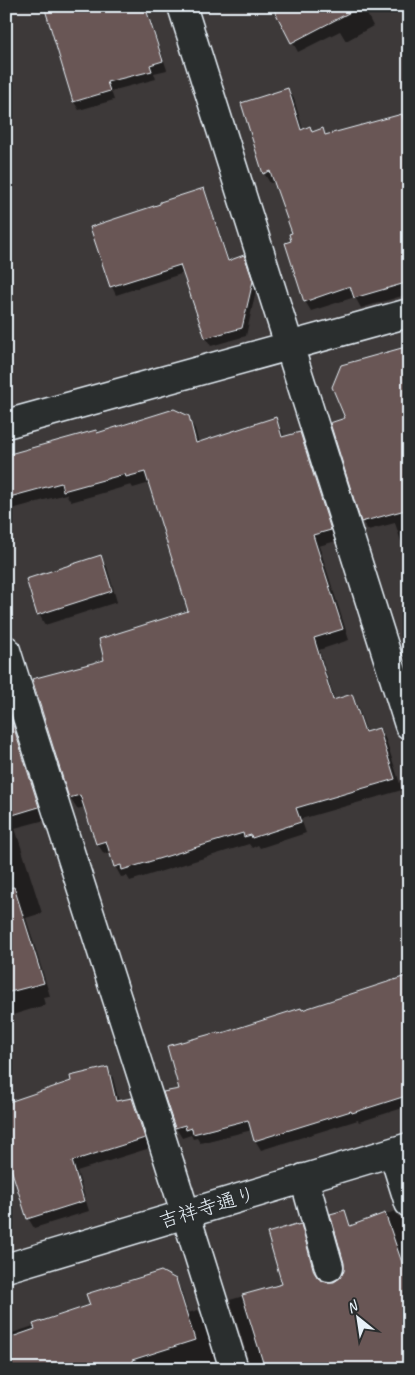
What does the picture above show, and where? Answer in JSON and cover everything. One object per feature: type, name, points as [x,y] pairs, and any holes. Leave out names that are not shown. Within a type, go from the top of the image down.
[{"type":"street","points":[[182,6],[289,345],[403,685],[409,726]]},
{"type":"street","points":[[6,424],[409,313]]},
{"type":"street","points":[[6,650],[64,836],[187,1214],[234,1369]]},
{"type":"street","points":[[401,1149],[409,1204]]},
{"type":"street","name":"吉祥寺通り","points":[[6,1268],[401,1149]]},
{"type":"street","points":[[304,1178],[329,1267]]},
{"type":"building","points":[[44,6],[145,6],[163,61],[150,65],[152,71],[107,82],[110,91],[73,102]]},
{"type":"building","points":[[272,6],[362,6],[291,43]]},
{"type":"building","points":[[288,88],[301,130],[310,126],[312,132],[323,128],[325,135],[402,114],[409,139],[409,282],[354,298],[350,286],[304,302],[285,243],[291,241],[289,234],[292,233],[270,171],[263,174],[241,103]]},
{"type":"building","points":[[204,188],[228,261],[244,255],[253,281],[242,328],[205,338],[180,265],[110,287],[90,227]]},
{"type":"building","points":[[409,346],[409,509],[361,522],[330,423],[345,418],[332,387],[341,365]]},
{"type":"building","points":[[174,409],[189,416],[196,443],[276,417],[282,437],[300,432],[331,530],[313,535],[343,629],[314,638],[333,700],[352,694],[365,732],[379,728],[395,779],[296,808],[301,822],[252,838],[251,835],[244,837],[243,833],[122,870],[121,865],[114,867],[106,841],[96,844],[80,795],[69,798],[32,679],[104,660],[99,639],[188,611],[145,472],[126,477],[125,474],[63,491],[61,483],[6,498],[6,455],[96,430],[97,433]]},
{"type":"building","points":[[101,555],[112,591],[37,615],[26,579]]},
{"type":"building","points":[[6,703],[39,807],[6,817]]},
{"type":"building","points":[[14,887],[44,983],[6,993],[6,888]]},
{"type":"building","points":[[409,975],[409,1095],[254,1141],[248,1120],[193,1134],[192,1128],[186,1130],[185,1125],[175,1128],[163,1092],[179,1089],[167,1046],[218,1032],[219,1034],[301,1008],[302,1010]]},
{"type":"building","points":[[108,1067],[116,1101],[132,1098],[145,1138],[72,1161],[84,1201],[27,1219],[6,1153],[6,1103],[71,1081],[70,1076]]},
{"type":"building","points":[[345,1210],[350,1226],[385,1213],[409,1283],[409,1369],[265,1369],[242,1295],[282,1284],[267,1233],[301,1224],[314,1272],[318,1278],[325,1282],[334,1282],[340,1278],[344,1271],[344,1263],[330,1214]]},
{"type":"building","points":[[161,1271],[176,1279],[195,1340],[132,1360],[135,1369],[6,1369],[6,1339],[35,1329],[33,1324],[90,1305],[86,1294]]}]
